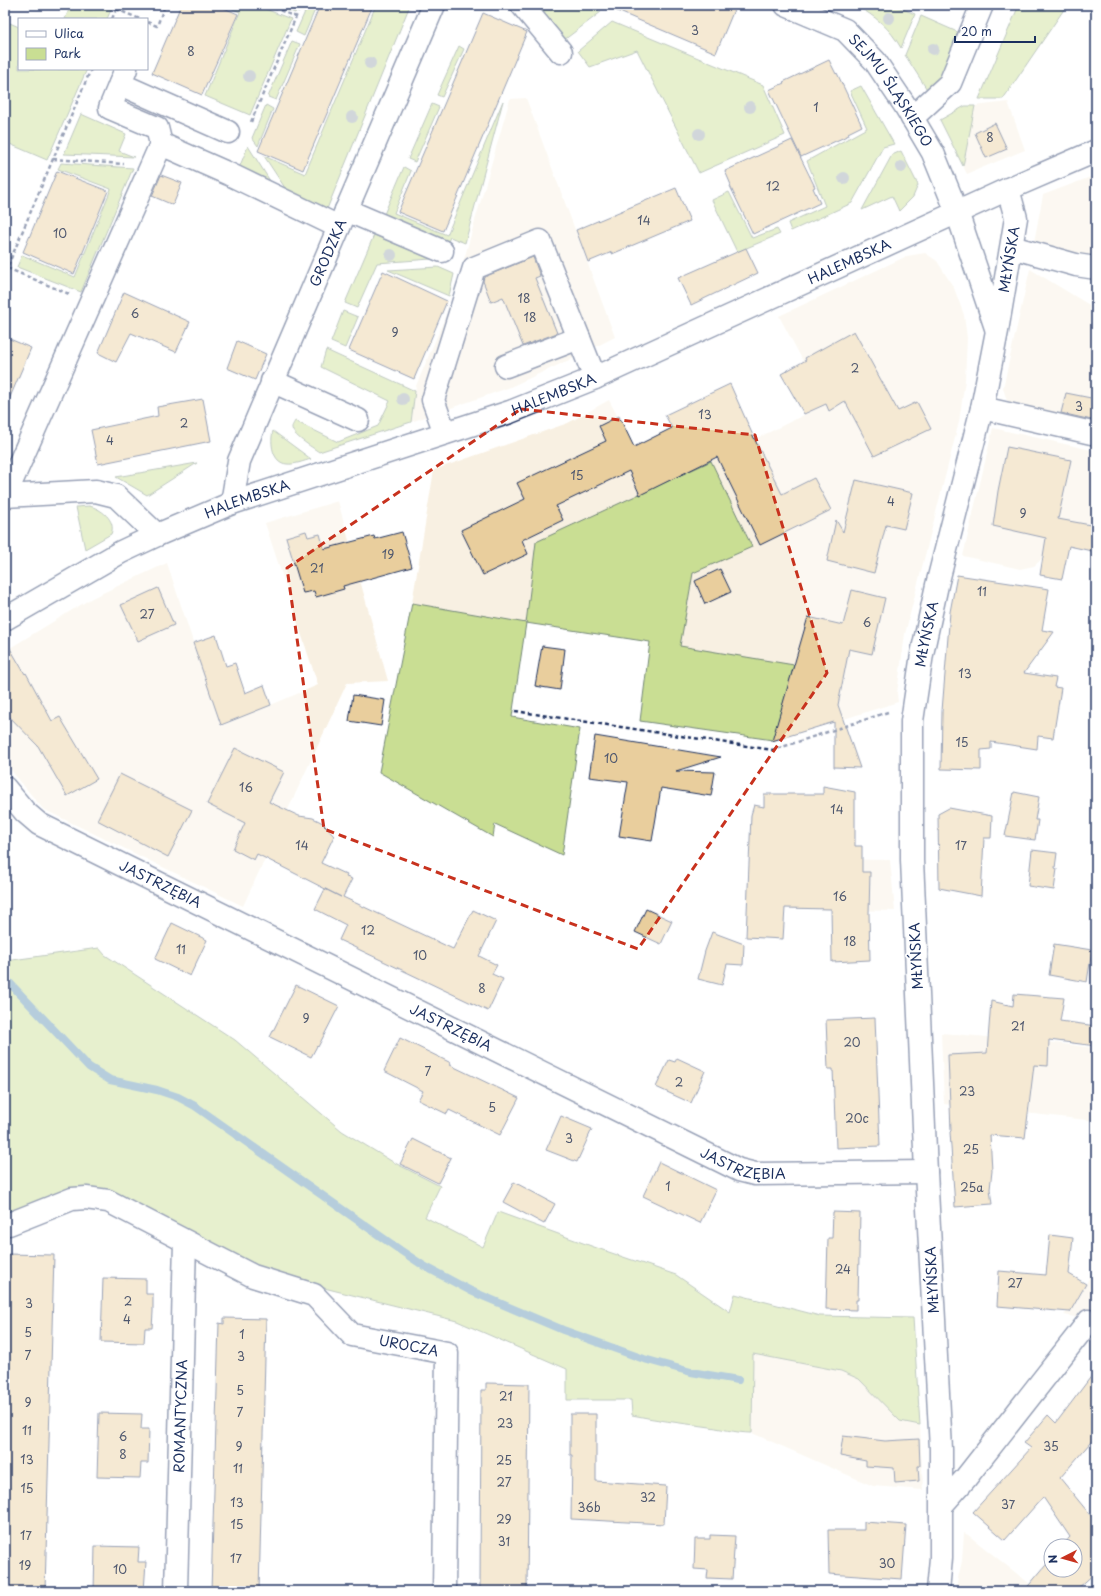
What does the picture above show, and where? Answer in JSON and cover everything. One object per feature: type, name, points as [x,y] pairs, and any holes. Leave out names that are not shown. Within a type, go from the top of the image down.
[{"type":"street","name":"GRODZKA","points":[[232,503],[239,460],[434,5]]},
{"type":"street","points":[[522,5],[561,52]]},
{"type":"street","name":"SEJMU ŚLĄSKIEGO","points":[[786,5],[845,30],[875,61],[933,153],[957,212]]},
{"type":"street","points":[[912,118],[950,82],[982,5]]},
{"type":"street","points":[[157,535],[116,496],[106,492],[96,491],[5,496],[161,144],[157,128],[110,108],[123,76],[238,130]]},
{"type":"street","points":[[161,144],[229,174],[342,218],[442,251]]},
{"type":"street","name":"HALEMBSKA","points":[[5,619],[121,552],[157,535],[232,503],[510,412],[595,378],[957,212],[1096,151]]},
{"type":"street","name":"MŁYŃSKA","points":[[938,1591],[941,1558],[941,1449],[926,1172],[912,860],[912,721],[922,654],[937,585],[982,408],[998,331],[1016,218],[1008,189]]},
{"type":"street","name":"MŁYŃSKA","points":[[957,212],[998,331]]},
{"type":"street","points":[[445,433],[433,400],[474,268],[540,241],[595,378]]},
{"type":"street","points":[[1012,247],[1076,265],[1096,268]]},
{"type":"street","points":[[506,366],[579,338]]},
{"type":"street","points":[[272,382],[358,420]]},
{"type":"street","points":[[982,408],[1096,434]]},
{"type":"street","name":"JASTRZĘBIA","points":[[5,788],[25,812],[39,824],[738,1170],[755,1174],[926,1172]]},
{"type":"street","points":[[5,1224],[9,1224],[72,1200],[86,1198],[98,1199],[108,1202],[185,1242]]},
{"type":"street","name":"ROMANTYCZNA","points":[[176,1591],[185,1242]]},
{"type":"street","name":"UROCZA","points":[[185,1242],[253,1276],[314,1295],[352,1335],[447,1353],[444,1591]]},
{"type":"street","points":[[942,1505],[965,1479],[1089,1321]]},
{"type":"path","points":[[112,18],[118,5]]},
{"type":"path","points":[[148,22],[157,26],[165,5]]},
{"type":"path","points":[[267,5],[296,17]]},
{"type":"path","points":[[238,130],[301,5]]},
{"type":"path","points":[[116,9],[138,18]]},
{"type":"path","points":[[91,70],[7,268],[91,303]]},
{"type":"path","points":[[53,159],[151,166]]},
{"type":"path","points":[[515,711],[773,750],[915,704]]},
{"type":"highlighted area","points":[[521,409],[755,435],[827,673],[638,949],[324,829],[287,568]]},
{"type":"shaded area","points":[[526,98],[615,337],[578,356],[508,388],[411,422],[416,386],[452,301],[510,99]]},
{"type":"shaded area","points":[[1008,102],[1025,150],[967,174],[963,166],[975,106]]},
{"type":"shaded area","points":[[1096,175],[1096,259],[1034,242],[1043,195]]},
{"type":"shaded area","points":[[925,253],[937,261],[954,288],[964,315],[967,338],[965,380],[959,422],[905,634],[897,693],[898,702],[774,741],[773,740],[794,665],[680,647],[693,573],[752,547],[711,461],[826,404],[779,316],[907,256]]},
{"type":"shaded area","points":[[1030,269],[1096,309],[1096,423],[1008,404],[1003,388]]},
{"type":"shaded area","points":[[609,400],[655,488],[536,542],[526,623],[412,603],[434,470],[568,423]]},
{"type":"shaded area","points":[[993,428],[1096,451],[1096,551],[1046,542],[1042,559],[1034,566],[1020,569],[963,556]]},
{"type":"shaded area","points":[[338,501],[388,681],[347,683],[243,906],[43,809],[5,763],[5,651],[92,598],[167,563],[221,726],[318,685],[265,523]]},
{"type":"shaded area","points":[[818,859],[890,860],[895,911],[750,908]]},
{"type":"shaded area","points":[[941,1033],[1047,1042],[1096,1048],[1096,1121],[944,1104]]},
{"type":"shaded area","points":[[1096,1264],[1096,1321],[1064,1315],[1079,1298]]},
{"type":"shaded area","points":[[753,1354],[841,1371],[860,1379],[900,1421],[920,1425],[923,1490],[873,1486],[752,1433]]},
{"type":"shaded area","points":[[964,1533],[1039,1591],[955,1591],[962,1561]]},
{"type":"green space","points":[[71,5],[113,5],[107,18],[65,18]]},
{"type":"green space","points":[[223,5],[255,5],[291,19],[250,115],[205,96],[240,12]]},
{"type":"green space","points":[[275,5],[298,5],[295,13]]},
{"type":"green space","points":[[308,5],[317,5],[304,36],[296,32]]},
{"type":"green space","points":[[376,5],[410,5],[325,214],[293,200],[264,156],[305,174]]},
{"type":"green space","points":[[533,5],[586,5],[601,12],[564,40]]},
{"type":"green space","points":[[855,5],[893,5],[915,14],[901,48],[892,34],[881,23]]},
{"type":"green space","points":[[1019,5],[1067,5],[1003,99],[979,99]]},
{"type":"green space","points":[[921,16],[962,34],[942,79],[928,91],[905,55]]},
{"type":"green space","points":[[5,21],[18,27],[18,70],[87,70],[47,160],[5,142]]},
{"type":"green space","points":[[612,22],[763,85],[785,135],[699,173],[637,50],[590,67],[578,51]]},
{"type":"green space","points":[[292,41],[300,44],[276,100],[268,97]]},
{"type":"green space","points":[[459,46],[464,49],[442,97],[437,95]]},
{"type":"green space","points":[[861,86],[894,144],[883,147],[852,203],[791,231],[788,223],[825,206],[807,161],[867,128],[850,91]]},
{"type":"green space","points":[[503,101],[465,243],[450,237],[446,246],[382,219],[404,167],[411,171],[394,213],[447,235]]},
{"type":"green space","points":[[432,104],[439,107],[415,162],[408,159]]},
{"type":"green space","points":[[266,105],[273,109],[258,146],[252,138]]},
{"type":"green space","points":[[965,106],[975,106],[963,166],[940,120]]},
{"type":"green space","points":[[81,114],[126,134],[119,151],[134,157],[64,154]]},
{"type":"green space","points":[[248,146],[277,192],[237,173]]},
{"type":"green space","points":[[901,151],[918,185],[913,197],[899,211],[892,196],[862,210],[892,155]]},
{"type":"green space","points":[[61,163],[133,168],[81,292],[17,267],[22,255],[75,277],[111,189],[58,169]]},
{"type":"green space","points":[[729,192],[752,238],[777,229],[780,234],[737,252],[712,200]]},
{"type":"green space","points":[[374,235],[431,259],[377,263],[357,308],[345,303]]},
{"type":"green space","points":[[438,267],[454,274],[449,296],[388,270]]},
{"type":"green space","points":[[343,311],[358,317],[345,348],[331,342]]},
{"type":"green space","points":[[326,350],[415,391],[411,422],[319,452],[298,437],[292,426],[295,421],[338,442],[378,426],[390,401],[321,367]]},
{"type":"green space","points":[[273,431],[311,459],[299,463],[282,463],[275,456],[273,451]]},
{"type":"green space","points":[[711,461],[752,547],[693,573],[680,646],[794,665],[773,740],[640,721],[650,642],[526,623],[536,542]]},
{"type":"green space","points":[[197,463],[147,495],[116,477]]},
{"type":"green space","points":[[89,506],[98,509],[110,520],[112,529],[111,534],[85,549],[76,507]]},
{"type":"green space","points":[[412,603],[526,623],[512,717],[580,729],[562,855],[495,824],[493,837],[379,772]]},
{"type":"green space","points":[[99,948],[105,955],[235,1040],[342,1131],[393,1162],[440,1186],[425,1217],[483,1247],[498,1212],[676,1275],[730,1312],[735,1294],[820,1316],[913,1318],[920,1425],[900,1421],[859,1379],[841,1371],[753,1354],[752,1433],[632,1415],[631,1400],[567,1400],[567,1369],[457,1321],[308,1284],[274,1273],[205,1242],[102,1190],[92,1187],[73,1188],[5,1213],[5,961]]},
{"type":"building","points":[[181,5],[217,5],[238,14],[202,95],[152,73]]},
{"type":"building","points":[[320,5],[373,5],[303,170],[258,151]]},
{"type":"building","points":[[603,5],[736,5],[716,53]]},
{"type":"building","points":[[483,13],[527,32],[443,231],[398,212]]},
{"type":"building","points":[[829,60],[836,74],[837,73],[862,126],[848,133],[849,135],[801,157],[769,90]]},
{"type":"building","points":[[995,123],[1007,149],[986,158],[975,133]]},
{"type":"building","points":[[792,140],[815,187],[813,188],[820,203],[753,234],[730,186],[731,185],[725,171]]},
{"type":"building","points":[[57,171],[108,191],[74,274],[23,252]]},
{"type":"building","points":[[161,175],[182,183],[173,205],[152,196]]},
{"type":"building","points":[[676,188],[690,221],[612,254],[612,252],[588,262],[576,230]]},
{"type":"building","points":[[746,248],[758,273],[691,305],[678,278]]},
{"type":"building","points":[[533,257],[540,276],[535,278],[557,333],[523,346],[503,297],[491,302],[483,281],[484,277]]},
{"type":"building","points":[[383,271],[447,301],[414,379],[349,350]]},
{"type":"building","points":[[124,292],[190,322],[176,352],[131,333],[116,362],[98,353]]},
{"type":"building","points":[[854,331],[898,411],[917,402],[931,429],[874,456],[845,401],[829,411],[826,404],[804,414],[781,374],[806,360],[805,358]]},
{"type":"building","points":[[5,337],[31,348],[5,409]]},
{"type":"building","points":[[237,341],[266,354],[255,380],[227,368]]},
{"type":"building","points":[[730,384],[755,440],[782,494],[814,478],[831,510],[760,545],[717,457],[640,495],[629,471],[556,506],[563,520],[522,540],[528,554],[483,575],[461,530],[525,499],[517,483],[606,441],[599,426],[619,416],[634,447],[672,428],[665,415]]},
{"type":"building","points":[[1066,393],[1096,399],[1096,421],[1061,413]]},
{"type":"building","points":[[203,399],[211,441],[98,464],[91,430],[158,416],[157,407]]},
{"type":"building","points":[[1007,447],[1071,460],[1058,519],[1096,526],[1096,552],[1069,546],[1062,579],[1040,575],[1046,538],[993,526]]},
{"type":"building","points":[[856,480],[913,493],[904,529],[886,525],[874,573],[827,561],[836,520],[843,532]]},
{"type":"building","points":[[306,531],[308,537],[320,534],[324,549],[374,536],[375,539],[402,532],[412,567],[343,586],[344,589],[316,597],[314,591],[303,593],[286,537]]},
{"type":"building","points":[[720,569],[731,592],[705,604],[695,581]]},
{"type":"building","points":[[957,575],[1049,589],[1042,630],[1054,632],[1024,673],[1056,678],[1054,687],[1061,688],[1053,738],[1038,736],[1037,749],[991,742],[991,749],[981,750],[981,770],[941,769],[942,711],[950,612]]},
{"type":"building","points":[[158,588],[174,625],[138,641],[121,605]]},
{"type":"building","points":[[852,590],[885,598],[872,654],[849,649],[838,705],[860,768],[834,767],[834,722],[772,741],[808,617],[843,625]]},
{"type":"building","points":[[216,635],[226,666],[235,663],[245,693],[264,685],[271,705],[221,725],[193,643]]},
{"type":"building","points":[[5,640],[25,674],[26,673],[52,721],[60,717],[97,779],[67,796],[38,746],[5,712]]},
{"type":"building","points":[[542,646],[565,649],[560,690],[535,686]]},
{"type":"building","points":[[353,695],[385,700],[381,726],[349,721]]},
{"type":"building","points":[[595,736],[721,757],[676,771],[715,772],[711,796],[661,788],[652,841],[619,836],[628,782],[589,777]]},
{"type":"building","points":[[235,748],[284,772],[269,802],[299,816],[313,818],[321,822],[334,836],[321,863],[347,875],[346,877],[352,879],[343,897],[453,949],[473,910],[496,921],[479,956],[497,965],[492,974],[503,979],[488,1011],[339,940],[346,925],[315,909],[325,889],[341,897],[257,854],[254,860],[233,849],[245,823],[207,804]]},
{"type":"building","points":[[120,774],[192,810],[168,857],[97,820]]},
{"type":"building","points":[[823,786],[855,792],[855,846],[862,846],[862,872],[870,872],[870,960],[832,962],[831,909],[785,908],[783,939],[746,937],[751,815],[754,805],[764,807],[764,794],[823,794]]},
{"type":"building","points":[[1014,792],[1039,797],[1035,820],[1038,820],[1035,840],[1005,836]]},
{"type":"building","points":[[949,808],[992,816],[991,838],[984,838],[981,896],[939,888],[938,814]]},
{"type":"building","points":[[1032,850],[1057,853],[1055,868],[1057,869],[1054,890],[1028,886]]},
{"type":"building","points":[[646,909],[672,921],[661,944],[635,932]]},
{"type":"building","points":[[172,923],[207,940],[190,976],[155,959]]},
{"type":"building","points":[[712,932],[744,944],[743,965],[727,964],[722,985],[698,979],[705,951]]},
{"type":"building","points":[[1054,944],[1092,950],[1087,982],[1049,975]]},
{"type":"building","points":[[296,985],[339,1006],[318,1047],[317,1046],[311,1057],[270,1037]]},
{"type":"building","points":[[1014,994],[1064,998],[1060,1021],[1096,1026],[1096,1046],[1049,1040],[1048,1066],[1034,1065],[1025,1138],[990,1135],[992,1171],[990,1189],[992,1204],[955,1207],[950,1132],[948,1055],[987,1053],[991,1001],[1013,1006]]},
{"type":"building","points":[[875,1018],[880,1146],[836,1148],[833,1069],[828,1069],[826,1020]]},
{"type":"building","points":[[400,1038],[451,1063],[450,1065],[519,1098],[500,1135],[449,1110],[447,1114],[418,1100],[423,1091],[384,1071]]},
{"type":"building","points":[[677,1058],[705,1071],[691,1103],[656,1087],[669,1060],[675,1062]]},
{"type":"building","points":[[561,1116],[592,1129],[577,1162],[546,1150]]},
{"type":"building","points":[[413,1139],[451,1158],[438,1183],[400,1164]]},
{"type":"building","points":[[659,1162],[716,1190],[700,1223],[643,1196]]},
{"type":"building","points":[[514,1182],[555,1204],[544,1224],[503,1202]]},
{"type":"building","points":[[833,1212],[860,1213],[858,1300],[856,1300],[856,1310],[826,1309],[828,1238],[832,1238]]},
{"type":"building","points":[[1050,1235],[1073,1238],[1069,1274],[1086,1284],[1070,1312],[997,1306],[999,1271],[1046,1275]]},
{"type":"building","points":[[7,1254],[54,1255],[45,1591],[5,1591],[5,1269]]},
{"type":"building","points":[[103,1278],[146,1279],[146,1294],[153,1294],[153,1312],[152,1328],[145,1328],[144,1343],[101,1342]]},
{"type":"building","points":[[224,1318],[266,1319],[259,1591],[211,1591],[219,1323],[224,1324]]},
{"type":"building","points":[[1096,1370],[1096,1436],[1060,1478],[1096,1522],[1096,1572],[1075,1591],[1024,1591],[1043,1568],[1043,1578],[1083,1578],[1083,1538],[1069,1538],[1070,1537],[1043,1497],[1005,1540],[973,1512],[1031,1448],[1024,1443],[1048,1415],[1056,1423]]},
{"type":"building","points":[[486,1383],[529,1384],[527,1591],[480,1591],[481,1390],[486,1390]]},
{"type":"building","points":[[99,1413],[142,1414],[141,1429],[149,1429],[148,1463],[141,1463],[140,1478],[97,1477]]},
{"type":"building","points":[[570,1414],[596,1414],[596,1481],[666,1486],[664,1524],[571,1519],[572,1455],[570,1455]]},
{"type":"building","points":[[843,1436],[885,1441],[919,1439],[919,1481],[895,1483],[894,1468],[866,1466],[866,1461],[840,1456]]},
{"type":"building","points":[[864,1522],[906,1525],[902,1579],[829,1574],[828,1530],[864,1530]]},
{"type":"building","points":[[710,1535],[735,1536],[732,1579],[707,1578],[708,1570],[694,1569],[695,1539],[710,1539]]},
{"type":"building","points":[[95,1546],[139,1547],[138,1562],[146,1562],[144,1591],[94,1591]]},
{"type":"waterway","points":[[5,978],[89,1067],[110,1080],[157,1090],[178,1097],[195,1106],[424,1266],[471,1291],[563,1330],[644,1359],[691,1372],[738,1380]]}]
